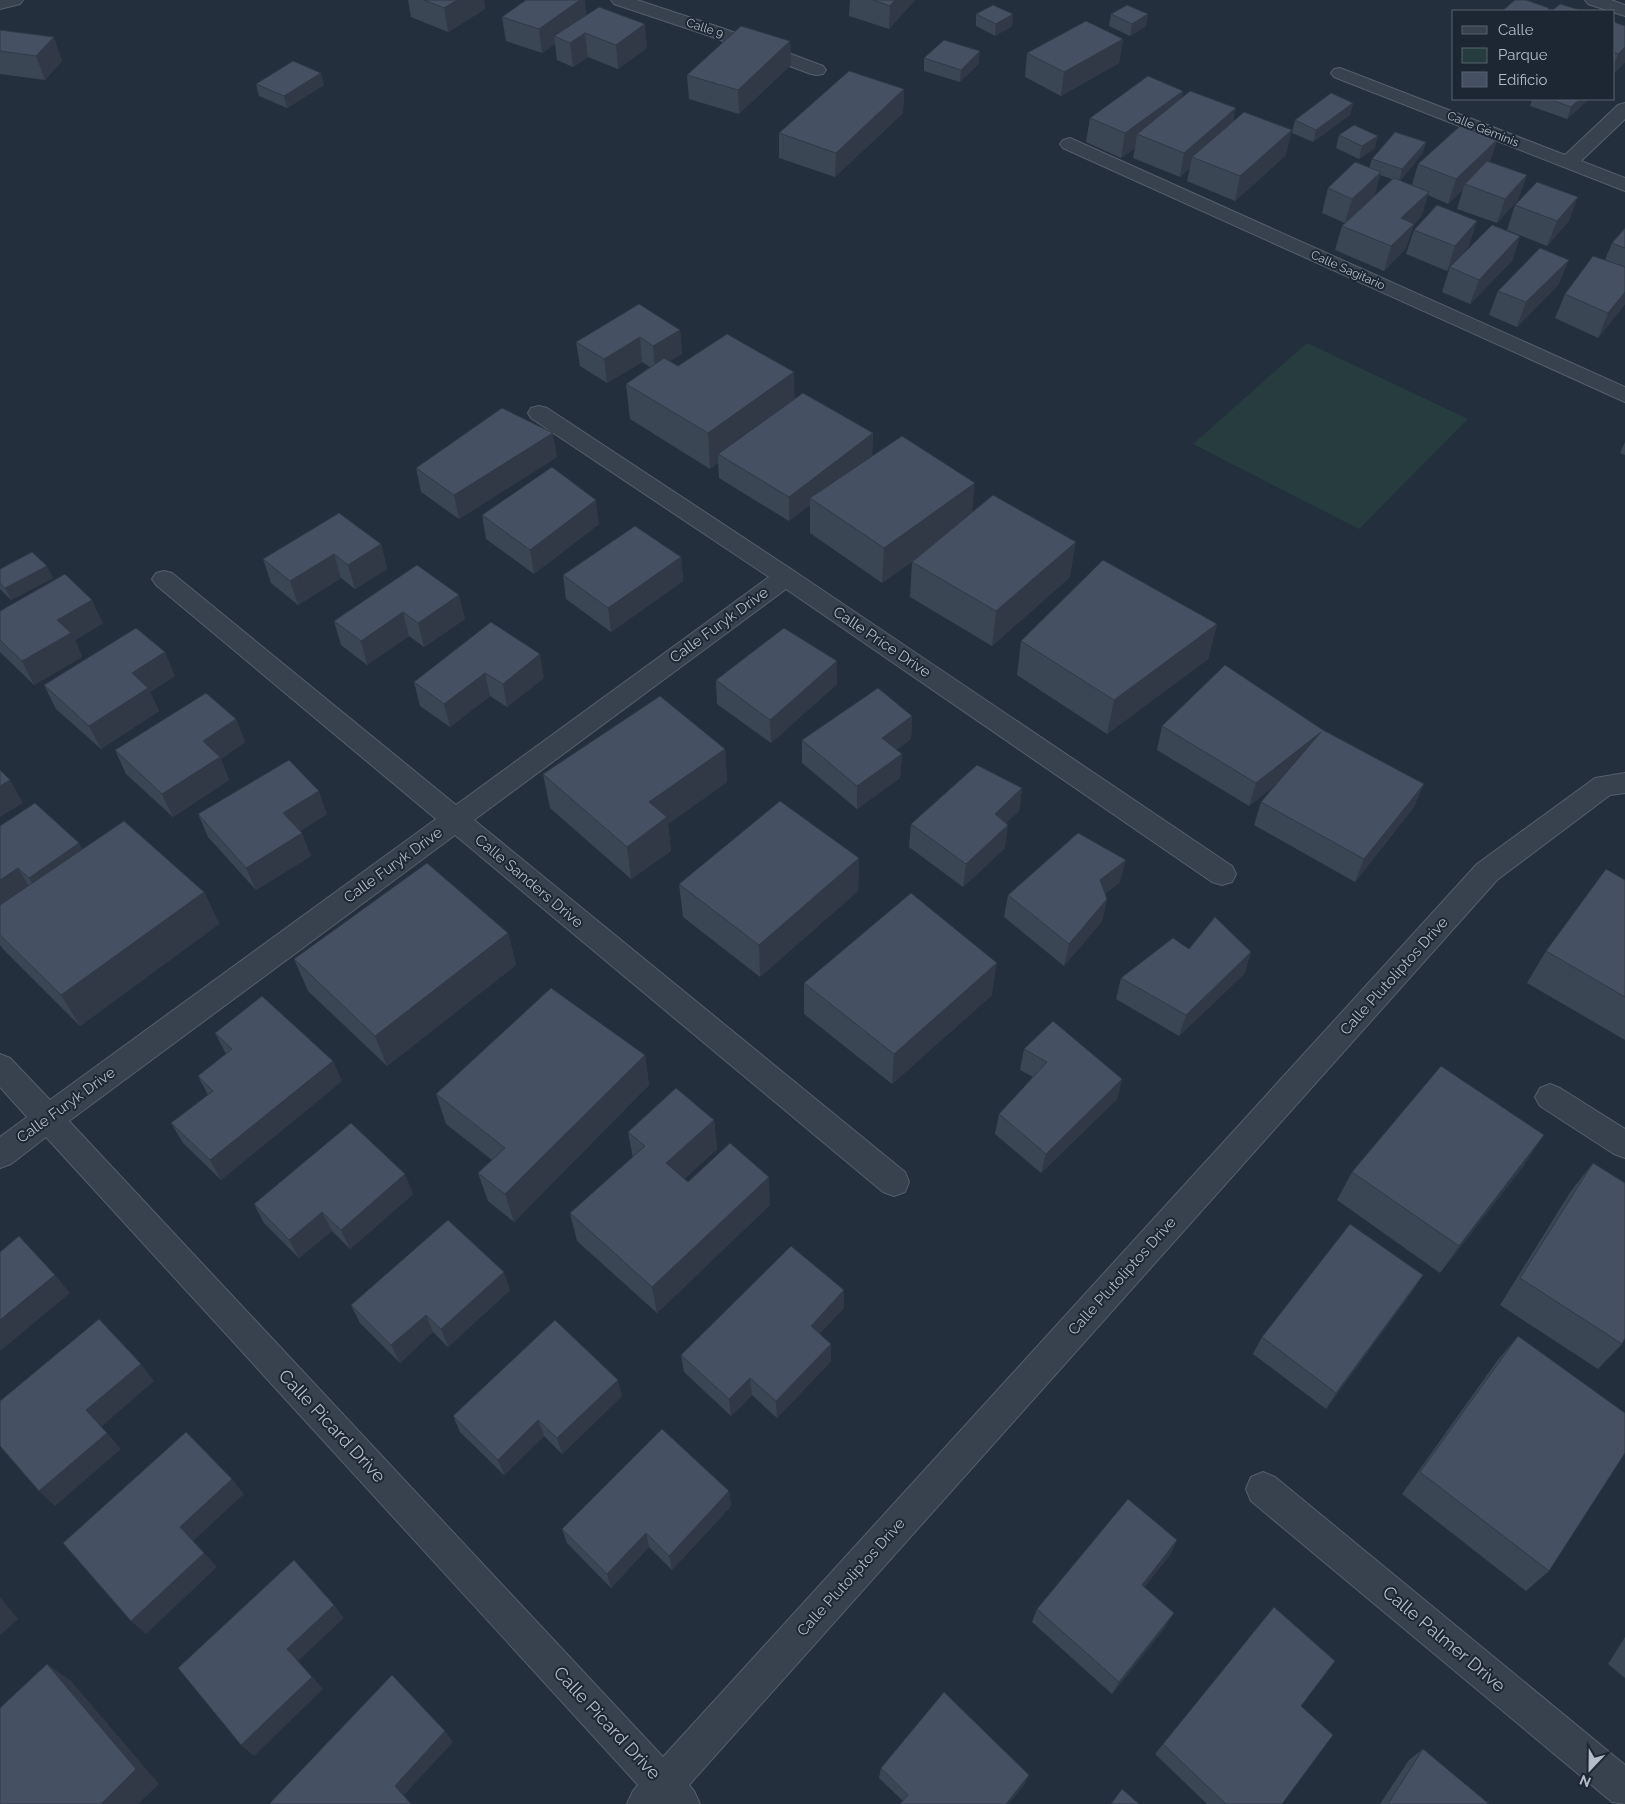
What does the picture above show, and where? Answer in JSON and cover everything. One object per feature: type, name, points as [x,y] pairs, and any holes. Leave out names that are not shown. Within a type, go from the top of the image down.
[{"type":"street","points":[[0,4],[14,0]]},
{"type":"street","name":"Calle 9","points":[[620,0],[733,38],[817,70]]},
{"type":"street","points":[[1594,0],[1625,11]]},
{"type":"street","name":"Calle Géminis","points":[[1340,73],[1625,185]]},
{"type":"street","points":[[1568,163],[1625,109]]},
{"type":"street","name":"Calle Sagitario","points":[[1070,144],[1625,395]]},
{"type":"street","name":"Calle Price Drive","points":[[539,413],[786,577],[1222,874]]},
{"type":"street","name":"Calle Furyk Drive","points":[[0,1154],[786,577]]},
{"type":"street","name":"Calle Sanders Drive","points":[[164,579],[894,1182]]},
{"type":"street","name":"Calle Plutoliptos Drive","points":[[663,1797],[1487,872],[1604,785],[1625,783]]},
{"type":"street","name":"Calle Picard Drive","points":[[0,1067],[663,1797]]},
{"type":"street","points":[[1550,1097],[1625,1145]]},
{"type":"street","name":"Calle Palmer Drive","points":[[1263,1489],[1625,1789]]},
{"type":"green space","points":[[1307,343],[1468,419],[1359,529],[1193,444]]},
{"type":"building","points":[[424,0],[457,0],[444,8]]},
{"type":"building","points":[[526,0],[580,0],[539,29],[502,17]]},
{"type":"building","points":[[873,0],[895,0],[890,6]]},
{"type":"building","points":[[1515,0],[1526,0],[1549,8],[1547,10],[1503,10]]},
{"type":"building","points":[[1560,4],[1580,10],[1553,10]]},
{"type":"building","points":[[993,5],[1013,14],[996,24],[976,14]]},
{"type":"building","points":[[1127,5],[1148,14],[1132,24],[1111,14]]},
{"type":"building","points":[[599,7],[645,24],[616,45],[585,33],[570,43],[554,36]]},
{"type":"building","points":[[1086,21],[1123,39],[1064,72],[1027,53]]},
{"type":"building","points":[[1615,22],[1625,26],[1625,47],[1618,54],[1615,52]]},
{"type":"building","points":[[741,26],[790,41],[738,90],[687,75]]},
{"type":"building","points":[[0,30],[54,37],[36,56],[0,51]]},
{"type":"building","points":[[944,40],[980,51],[961,70],[924,58]]},
{"type":"building","points":[[293,61],[321,73],[284,96],[256,84]]},
{"type":"building","points":[[849,71],[904,89],[836,153],[779,133]]},
{"type":"building","points":[[1148,76],[1183,91],[1125,133],[1090,118]]},
{"type":"building","points":[[1190,91],[1236,108],[1184,153],[1137,134]]},
{"type":"building","points":[[1331,93],[1353,103],[1316,130],[1295,120]]},
{"type":"building","points":[[1552,100],[1579,100],[1571,107]]},
{"type":"building","points":[[1244,112],[1292,130],[1240,176],[1192,157]]},
{"type":"building","points":[[1354,125],[1378,136],[1362,146],[1339,135]]},
{"type":"building","points":[[1460,126],[1497,140],[1456,179],[1418,164]]},
{"type":"building","points":[[1395,132],[1426,142],[1402,169],[1372,159]]},
{"type":"building","points":[[1487,161],[1527,175],[1505,199],[1465,184]]},
{"type":"building","points":[[1355,162],[1381,172],[1352,199],[1328,188]]},
{"type":"building","points":[[1394,178],[1429,192],[1401,218],[1414,224],[1391,246],[1342,226]]},
{"type":"building","points":[[1537,182],[1578,197],[1557,221],[1515,205]]},
{"type":"building","points":[[1437,205],[1477,221],[1455,246],[1414,230]]},
{"type":"building","points":[[1492,225],[1520,236],[1479,280],[1450,267]]},
{"type":"building","points":[[1625,228],[1625,248],[1612,243]]},
{"type":"building","points":[[1540,248],[1569,260],[1526,302],[1498,291]]},
{"type":"building","points":[[1593,256],[1625,267],[1625,292],[1608,313],[1565,294]]},
{"type":"building","points":[[639,304],[680,330],[653,346],[640,337],[604,359],[576,342]]},
{"type":"building","points":[[727,334],[794,372],[708,433],[626,384],[664,358],[678,366]]},
{"type":"building","points":[[803,393],[873,433],[789,497],[718,454]]},
{"type":"building","points":[[502,408],[553,433],[454,495],[416,468]]},
{"type":"building","points":[[902,436],[975,483],[884,548],[810,498]]},
{"type":"building","points":[[552,467],[596,500],[530,550],[482,515]]},
{"type":"building","points":[[993,495],[1076,542],[996,611],[912,562]]},
{"type":"building","points":[[339,513],[381,544],[348,565],[334,554],[290,581],[263,559]]},
{"type":"building","points":[[635,526],[681,557],[608,608],[563,575]]},
{"type":"building","points":[[32,552],[47,566],[5,588],[0,583],[0,569]]},
{"type":"building","points":[[1103,560],[1217,624],[1114,700],[1021,641]]},
{"type":"building","points":[[417,565],[459,595],[418,623],[403,612],[361,641],[334,621]]},
{"type":"building","points":[[65,574],[92,600],[57,620],[71,633],[22,661],[0,640],[0,611]]},
{"type":"building","points":[[491,622],[540,654],[503,684],[485,673],[444,704],[414,682]]},
{"type":"building","points":[[136,628],[165,652],[132,673],[148,688],[89,726],[44,685]]},
{"type":"building","points":[[784,628],[837,661],[770,720],[716,680]]},
{"type":"building","points":[[1225,665],[1323,730],[1424,784],[1364,859],[1261,802],[1321,732],[1256,783],[1162,726]]},
{"type":"building","points":[[878,688],[912,716],[882,738],[902,754],[857,786],[802,740]]},
{"type":"building","points":[[206,693],[236,719],[203,741],[220,757],[162,794],[115,750]]},
{"type":"building","points":[[660,696],[725,749],[649,802],[667,817],[627,847],[543,774]]},
{"type":"building","points":[[289,760],[319,791],[283,813],[302,833],[246,868],[198,814]]},
{"type":"building","points":[[977,765],[1022,788],[995,814],[1008,825],[966,864],[911,824]]},
{"type":"building","points":[[0,770],[10,780],[0,786]]},
{"type":"building","points":[[780,801],[859,858],[759,945],[679,884]]},
{"type":"building","points":[[35,803],[79,843],[29,878],[18,868],[0,880],[0,826]]},
{"type":"building","points":[[124,821],[204,892],[61,995],[0,935],[0,905]]},
{"type":"building","points":[[1078,833],[1126,860],[1100,880],[1107,899],[1069,944],[1008,895]]},
{"type":"building","points":[[427,863],[508,933],[375,1036],[294,959]]},
{"type":"building","points":[[1606,869],[1625,880],[1625,997],[1546,951]]},
{"type":"building","points":[[911,893],[997,963],[894,1054],[804,983]]},
{"type":"building","points":[[1215,917],[1251,952],[1186,1015],[1121,978],[1173,938],[1189,949]]},
{"type":"building","points":[[551,988],[645,1055],[505,1194],[478,1173],[505,1148],[436,1094]]},
{"type":"building","points":[[262,996],[333,1061],[210,1160],[171,1123],[213,1091],[198,1076],[232,1049],[215,1033]]},
{"type":"building","points":[[1053,1021],[1122,1079],[1046,1154],[999,1114],[1047,1062],[1024,1049]]},
{"type":"building","points":[[1441,1066],[1544,1135],[1459,1246],[1352,1172]]},
{"type":"building","points":[[676,1088],[714,1120],[666,1163],[688,1182],[730,1143],[769,1177],[652,1287],[570,1213],[645,1146],[628,1132]]},
{"type":"building","points":[[351,1123],[405,1174],[341,1230],[322,1212],[289,1240],[254,1204]]},
{"type":"building","points":[[1593,1163],[1625,1183],[1625,1338],[1622,1344],[1520,1278]]},
{"type":"building","points":[[448,1220],[504,1272],[441,1329],[426,1315],[391,1345],[351,1305]]},
{"type":"building","points":[[1350,1224],[1423,1275],[1336,1393],[1262,1337]]},
{"type":"building","points":[[19,1236],[55,1275],[0,1320],[0,1252]]},
{"type":"building","points":[[791,1246],[844,1290],[811,1326],[831,1344],[776,1401],[750,1378],[729,1399],[681,1355]]},
{"type":"building","points":[[99,1319],[141,1364],[86,1410],[107,1433],[39,1491],[0,1446],[0,1401]]},
{"type":"building","points":[[555,1320],[618,1380],[557,1438],[538,1420],[498,1460],[453,1416]]},
{"type":"building","points":[[1518,1336],[1625,1413],[1625,1453],[1549,1571],[1420,1472]]},
{"type":"building","points":[[662,1429],[729,1491],[669,1556],[646,1533],[607,1574],[562,1529]]},
{"type":"building","points":[[186,1432],[232,1479],[180,1527],[204,1553],[131,1621],[63,1543]]},
{"type":"building","points":[[1128,1499],[1177,1540],[1142,1585],[1174,1613],[1119,1682],[1037,1609]]},
{"type":"building","points":[[294,1560],[334,1605],[287,1649],[312,1677],[241,1745],[178,1668]]},
{"type":"building","points":[[1274,1607],[1335,1661],[1301,1706],[1333,1735],[1282,1804],[1226,1804],[1163,1744]]},
{"type":"building","points":[[47,1664],[136,1769],[101,1804],[0,1804],[0,1708]]},
{"type":"building","points":[[392,1675],[445,1731],[395,1786],[411,1804],[271,1804],[270,1803]]},
{"type":"building","points":[[944,1692],[1029,1775],[1006,1804],[900,1804],[908,1795],[881,1768]]},
{"type":"building","points":[[1423,1749],[1489,1804],[1388,1804]]},
{"type":"building","points":[[1122,1789],[1139,1804],[1111,1804]]}]
